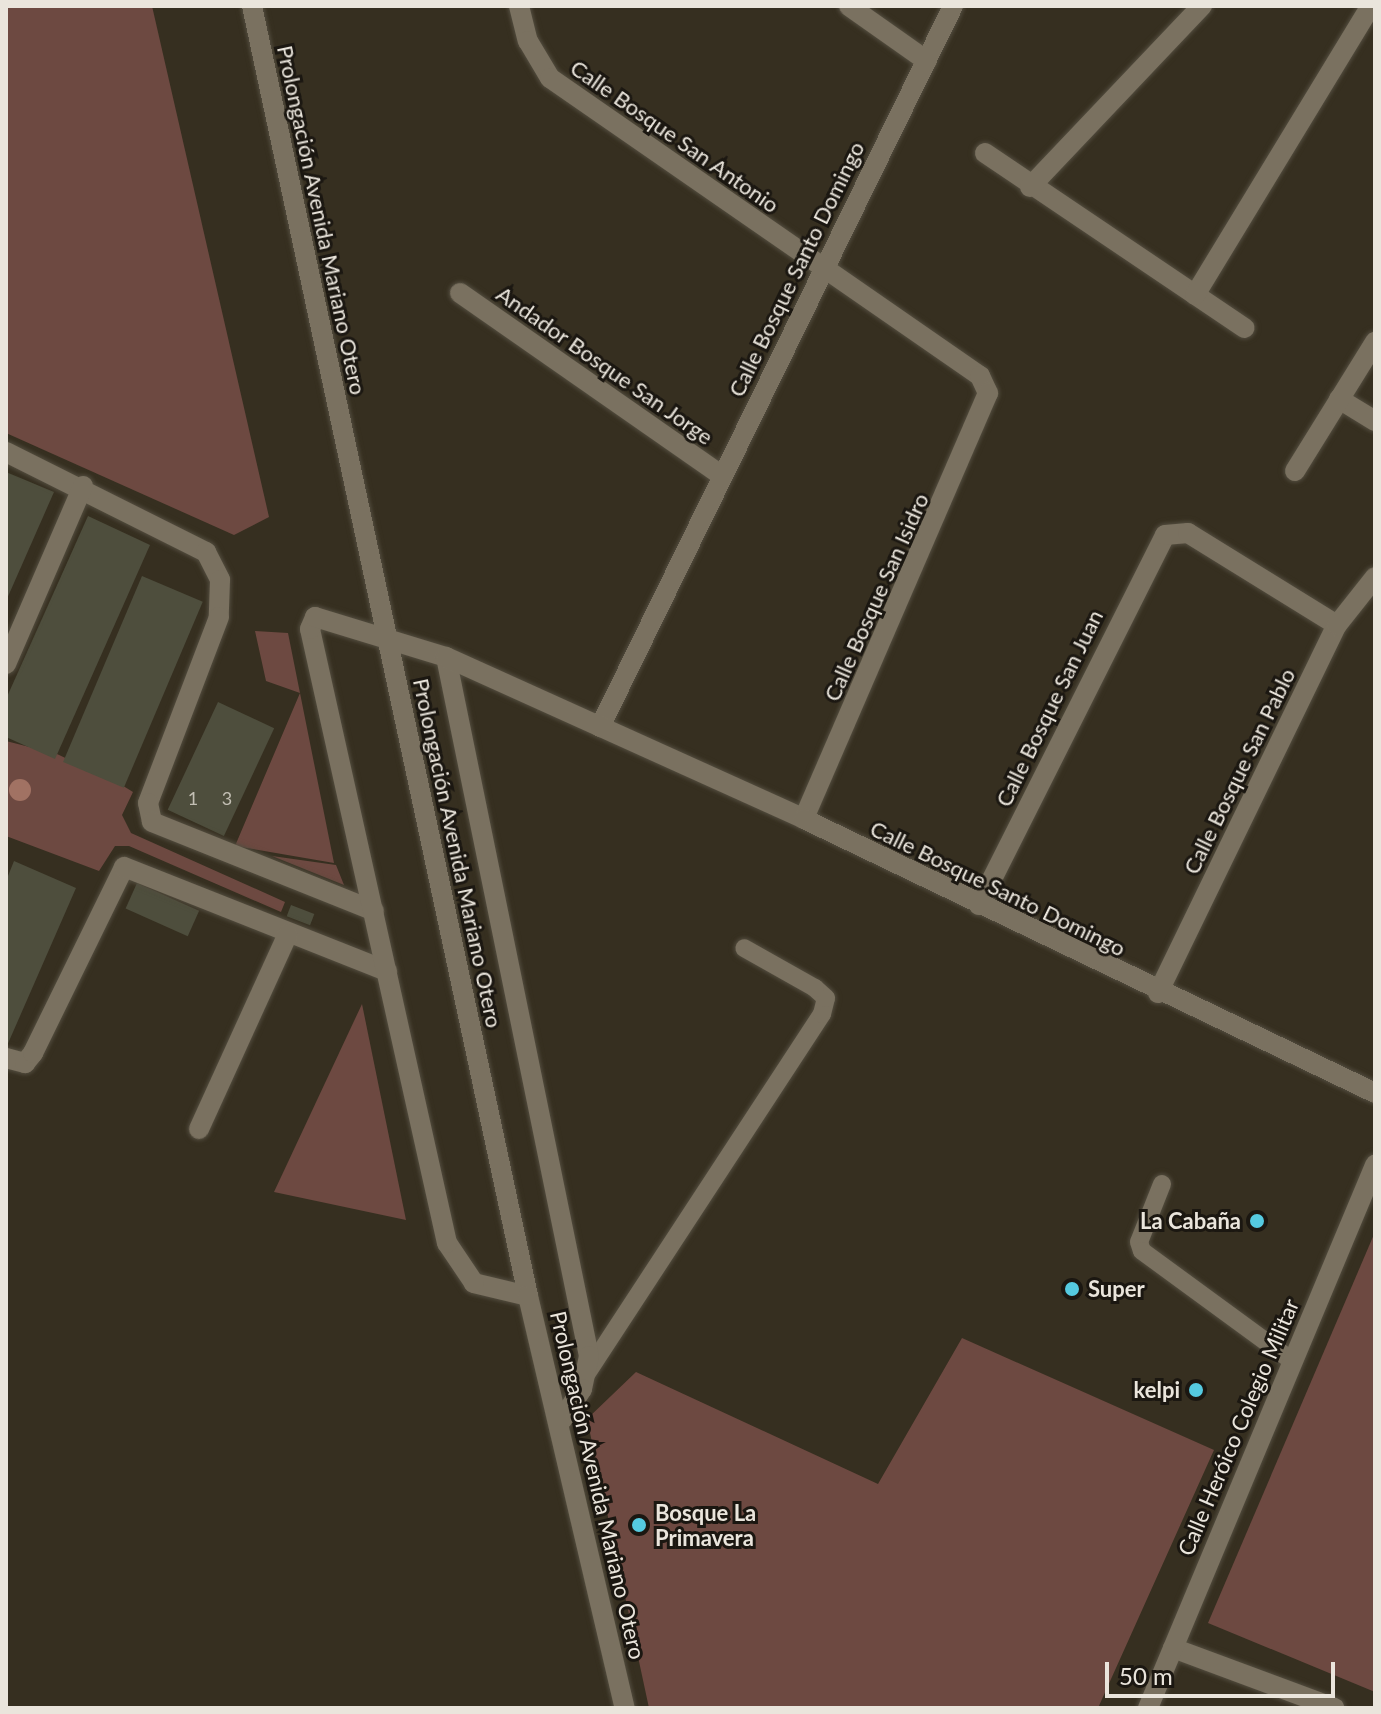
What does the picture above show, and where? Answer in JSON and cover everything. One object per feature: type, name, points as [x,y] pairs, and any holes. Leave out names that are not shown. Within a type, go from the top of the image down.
[{"type":"street","name":"Prolongación Avenida Mariano Otero","points":[[252,6],[528,1296],[562,1420],[625,1708]]},
{"type":"street","name":"Calle Bosque San Antonio","points":[[519,6],[528,41],[550,78],[821,269],[980,376],[988,393]]},
{"type":"street","points":[[849,6],[927,61]]},
{"type":"street","name":"Calle Bosque Santo Domingo","points":[[600,727],[821,269],[953,6]]},
{"type":"street","points":[[1030,187],[1202,6]]},
{"type":"street","points":[[1195,295],[1371,6]]},
{"type":"street","points":[[985,153],[1030,187],[1244,328]]},
{"type":"street","name":"Andador Bosque San Jorge","points":[[460,293],[722,476]]},
{"type":"street","points":[[1295,471],[1375,342]]},
{"type":"street","name":"Calle Bosque San Isidro","points":[[804,819],[988,393]]},
{"type":"street","points":[[1339,399],[1375,421]]},
{"type":"street","points":[[6,452],[83,486],[206,552],[220,580],[219,617],[146,815],[152,822],[374,911],[447,1243],[474,1283],[528,1296]]},
{"type":"street","points":[[6,664],[83,486]]},
{"type":"street","name":"Calle Bosque San Juan","points":[[979,905],[1165,535],[1188,533],[1337,625]]},
{"type":"street","name":"Calle Bosque San Pablo","points":[[1158,993],[1337,625],[1375,577]]},
{"type":"street","name":"Calle Bosque Santo Domingo","points":[[374,911],[310,629],[321,615],[446,657],[804,819],[1158,993],[1375,1093]]},
{"type":"street","points":[[446,657],[589,1356],[587,1373],[562,1420]]},
{"type":"street","points":[[6,1058],[25,1063],[33,1053],[124,867],[387,971]]},
{"type":"street","points":[[199,1129],[288,934]]},
{"type":"street","name":"Calle Heróico Colegio Militar","points":[[1148,1708],[1375,1165]]},
{"type":"street","points":[[1173,1648],[1334,1708]]},
{"type":"lane","points":[[587,1373],[822,1014],[826,998],[815,988],[744,948]]},
{"type":"lane","points":[[1162,1184],[1139,1242],[1142,1251],[1291,1360]]},
{"type":"shaded area","points":[[6,6],[152,6],[269,517],[234,535],[6,433]]},
{"type":"shaded area","points":[[255,631],[288,633],[300,693],[266,681]]},
{"type":"shaded area","points":[[300,693],[334,863],[235,846]]},
{"type":"shaded area","points":[[6,741],[57,754],[133,792],[122,815],[131,833],[285,902],[281,912],[129,846],[115,846],[99,871],[6,836]]},
{"type":"shaded area","points":[[272,856],[336,865],[344,885]]},
{"type":"shaded area","points":[[362,1004],[406,1220],[274,1192]]},
{"type":"shaded area","points":[[1375,1232],[1375,1692],[1208,1623]]},
{"type":"shaded area","points":[[962,1338],[1214,1450],[1098,1708],[649,1708],[587,1419],[636,1372],[878,1484]]},
{"type":"building","points":[[6,472],[54,492],[6,601]]},
{"type":"building","points":[[88,516],[150,545],[55,759],[6,737],[6,699]]},
{"type":"building","points":[[142,576],[203,602],[124,788],[63,762]]},
{"type":"building","points":[[218,702],[274,728],[224,836],[168,810]]},
{"type":"building","points":[[14,861],[76,888],[6,1048],[6,881]]},
{"type":"building","points":[[137,883],[199,911],[188,936],[126,909]]},
{"type":"building","points":[[291,905],[314,914],[310,925],[287,916]]},
{"type":"place","name":"La Cabaña","points":[[1257,1221]]},
{"type":"place","name":"Super","points":[[1072,1289]]},
{"type":"place","name":"kelpi","points":[[1196,1390]]},
{"type":"place","name":"Bosque La Primavera","points":[[639,1525]]}]
